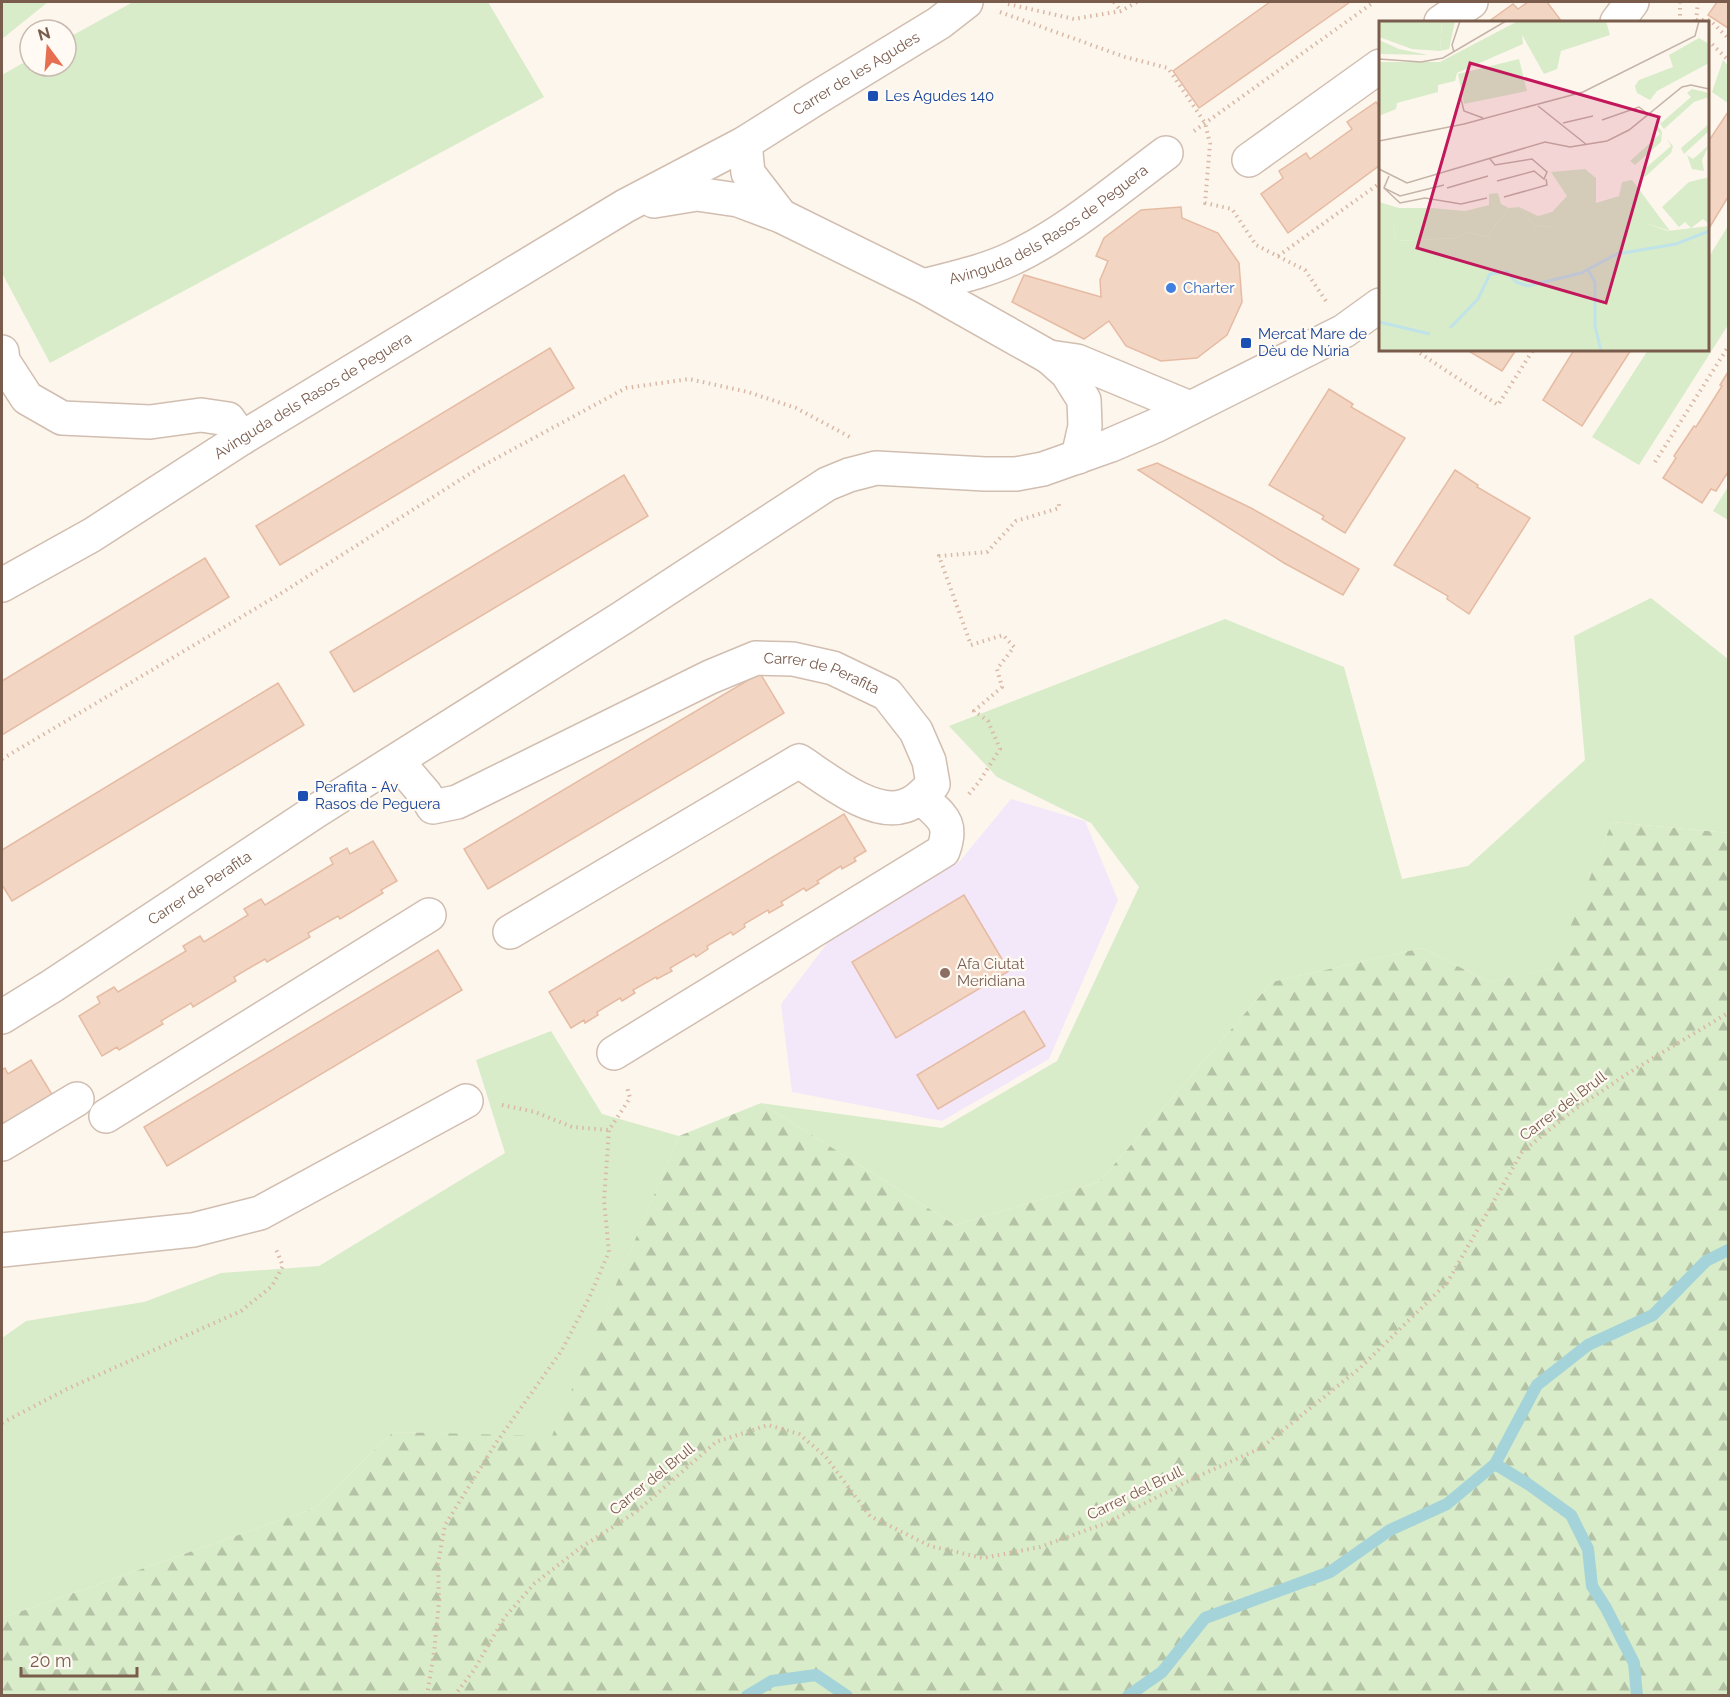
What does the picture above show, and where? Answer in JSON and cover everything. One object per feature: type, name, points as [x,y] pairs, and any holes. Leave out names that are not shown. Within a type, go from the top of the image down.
[{"type":"street","points":[[1442,21],[1471,2]]},
{"type":"street","points":[[1618,21],[1631,2]]},
{"type":"street","name":"Carrer de les Agudes","points":[[745,143],[939,23],[982,6]]},
{"type":"street","points":[[1249,160],[1379,67]]},
{"type":"street","name":"Avinguda dels Rasos de Peguera","points":[[2,585],[92,535],[242,438],[625,206],[745,143],[748,173],[781,216]]},
{"type":"street","name":"Avinguda dels Rasos de Peguera","points":[[924,286],[971,275],[1039,244],[1073,223],[1166,153]]},
{"type":"street","name":"Avinguda dels Rasos de Peguera","points":[[625,206],[697,194],[738,200],[781,216],[924,286],[1048,357],[1067,373],[1084,400],[1085,426],[1078,457]]},
{"type":"street","points":[[1078,457],[1157,425],[1344,331],[1379,306]]},
{"type":"street","points":[[2,352],[3,361],[27,398],[62,418],[150,422],[201,415],[228,419],[242,438]]},
{"type":"street","name":"Avinguda dels Rasos de Peguera","points":[[1048,357],[1077,361],[1190,408]]},
{"type":"street","name":"Carrer de Perafita","points":[[2,1017],[826,484],[876,468],[1016,474],[1043,469],[1078,457]]},
{"type":"street","name":"Carrer de Perafita","points":[[397,761],[433,807],[457,802],[710,677],[756,658],[793,659],[833,668],[887,694],[916,731],[929,761],[933,783],[921,797]]},
{"type":"street","points":[[510,932],[799,761],[850,794],[884,808],[903,807],[921,797],[946,822],[948,836],[943,850],[614,1053]]},
{"type":"street","points":[[106,1116],[429,915]]},
{"type":"street","points":[[2,1144],[77,1099]]},
{"type":"street","points":[[2,1250],[193,1230],[261,1213],[466,1101]]},
{"type":"path","points":[[1114,2],[1121,11]]},
{"type":"path","points":[[1008,4],[1074,19],[1121,11],[1137,2]]},
{"type":"path","points":[[1205,123],[1374,2]]},
{"type":"path","points":[[1680,2],[1680,21]]},
{"type":"path","points":[[1698,2],[1696,21],[1710,20],[1728,38]]},
{"type":"path","points":[[982,6],[1125,57],[1168,68],[1205,123],[1210,144],[1205,204],[1232,209],[1256,245],[1305,270],[1331,308]]},
{"type":"path","points":[[1709,42],[1728,60]]},
{"type":"path","points":[[1278,256],[1379,184]]},
{"type":"path","points":[[1655,462],[1728,347]]},
{"type":"path","points":[[1417,351],[1498,405],[1532,351]]},
{"type":"path","points":[[2,759],[280,594],[482,466],[626,388],[689,380],[748,392],[796,408],[856,441]]},
{"type":"path","points":[[979,782],[1000,749],[988,721],[974,711],[1002,687],[997,669],[1014,647],[1003,635],[971,645],[939,556],[987,552],[1016,521],[1059,508]]},
{"type":"path","name":"Carrer del Brull","points":[[454,1695],[474,1670],[504,1618],[534,1584],[580,1548],[636,1512],[716,1442],[768,1425],[799,1434],[825,1456],[870,1516],[930,1546],[983,1558],[1040,1547],[1109,1522],[1192,1479],[1261,1448],[1360,1368],[1447,1283],[1522,1152],[1575,1109],[1630,1072],[1728,1013]]},
{"type":"path","points":[[427,1695],[439,1602],[438,1564],[445,1525],[496,1443],[562,1350],[589,1298],[609,1252],[604,1201],[609,1130],[630,1098],[614,1053]]},
{"type":"path","points":[[466,1101],[535,1112],[572,1127],[609,1130]]},
{"type":"path","points":[[2,1424],[68,1389],[241,1311],[272,1286],[283,1266],[261,1213]]},
{"type":"shaded area","name":"Afa Ciutat Meridiana","points":[[1011,799],[1085,821],[1118,900],[1049,1059],[942,1121],[792,1092],[781,1004],[828,942],[960,861]]},
{"type":"green space","points":[[2,2],[48,2],[28,18],[18,18],[18,26],[2,39]]},
{"type":"green space","points":[[133,2],[488,2],[544,97],[50,363],[2,273],[2,75],[18,66],[18,78],[78,78],[78,32]]},
{"type":"green space","points":[[1723,60],[1728,66],[1728,103],[1712,92]]},
{"type":"green space","points":[[1728,226],[1728,325],[1639,465],[1592,437],[1647,351],[1709,351],[1709,256]]},
{"type":"green space","points":[[1728,487],[1728,520],[1713,511]]},
{"type":"green space","points":[[1651,598],[1728,659],[1728,833],[1612,822],[1555,968],[1489,982],[1422,948],[1272,982],[1099,1182],[955,1225],[761,1103],[942,1128],[1057,1061],[1139,887],[1091,823],[997,777],[949,726],[1225,619],[1344,667],[1402,879],[1468,866],[1585,760],[1574,636]]},
{"type":"green space","points":[[1612,822],[1728,833],[1728,1695],[2,1695],[2,1618],[315,1508],[393,1432],[552,1436],[679,1136],[761,1103],[955,1225],[1099,1182],[1272,982],[1422,948],[1489,982],[1554,968]]},
{"type":"green space","points":[[551,1031],[602,1114],[679,1136],[552,1437],[393,1432],[315,1508],[2,1618],[2,1338],[26,1321],[144,1302],[221,1273],[319,1266],[505,1153],[476,1060]]},
{"type":"building","points":[[1270,2],[1350,2],[1199,108],[1173,71]]},
{"type":"building","points":[[1528,2],[1547,2],[1561,21],[1489,21],[1513,4],[1518,9]]},
{"type":"building","points":[[1717,2],[1728,2],[1728,28],[1708,15]]},
{"type":"building","points":[[1376,102],[1379,106],[1379,166],[1288,233],[1261,194],[1283,178],[1279,171],[1306,153],[1310,159],[1352,129],[1347,122]]},
{"type":"building","points":[[1728,112],[1728,197],[1709,228],[1709,140]]},
{"type":"building","name":"Charter","points":[[1181,207],[1182,218],[1218,233],[1239,263],[1242,302],[1227,335],[1197,358],[1161,361],[1126,346],[1109,321],[1084,339],[1012,302],[1024,275],[1101,297],[1100,280],[1108,261],[1096,256],[1104,238],[1141,210]]},
{"type":"building","points":[[550,348],[574,388],[280,565],[256,526]]},
{"type":"building","points":[[1469,351],[1515,351],[1502,371]]},
{"type":"building","points":[[1573,351],[1630,351],[1582,426],[1543,400]]},
{"type":"building","points":[[1728,372],[1728,472],[1716,491],[1711,489],[1702,503],[1663,478],[1676,458],[1674,456],[1722,386],[1720,385]]},
{"type":"building","points":[[1329,389],[1353,404],[1351,407],[1405,438],[1345,533],[1322,519],[1324,516],[1269,485]]},
{"type":"building","points":[[1157,463],[1251,508],[1359,569],[1343,595],[1284,563],[1138,470]]},
{"type":"building","points":[[1455,470],[1478,485],[1477,487],[1530,518],[1469,614],[1447,599],[1448,596],[1394,565]]},
{"type":"building","points":[[624,475],[648,516],[354,692],[330,652]]},
{"type":"building","points":[[205,558],[229,597],[2,735],[2,681]]},
{"type":"building","points":[[760,673],[784,713],[488,889],[464,849]]},
{"type":"building","points":[[278,683],[304,725],[12,901],[2,885],[2,850]]},
{"type":"building","points":[[844,814],[866,851],[854,858],[856,861],[842,869],[841,866],[806,891],[804,888],[781,902],[783,905],[769,913],[768,910],[744,924],[745,927],[733,935],[731,932],[707,946],[708,949],[696,957],[694,954],[670,968],[672,971],[657,979],[656,977],[633,990],[635,993],[622,1001],[620,998],[597,1012],[598,1015],[585,1023],[584,1020],[571,1028],[549,992]]},
{"type":"building","points":[[373,841],[397,881],[381,890],[383,893],[340,919],[338,916],[308,933],[310,937],[267,962],[265,959],[234,977],[236,981],[193,1007],[191,1003],[161,1021],[163,1024],[119,1050],[117,1047],[102,1056],[79,1016],[100,1003],[97,997],[114,987],[118,992],[186,951],[183,946],[200,936],[204,942],[248,915],[244,909],[261,899],[265,905],[333,864],[330,858],[347,848],[350,854]]},
{"type":"building","points":[[964,895],[1009,971],[896,1038],[852,962]]},
{"type":"building","points":[[438,950],[462,990],[167,1166],[144,1127]]},
{"type":"building","points":[[1024,1011],[1045,1046],[938,1109],[917,1075]]},
{"type":"building","points":[[31,1060],[56,1101],[2,1133],[2,1070],[5,1068],[8,1074]]},
{"type":"waterway","points":[[1128,1696],[1162,1672],[1205,1618],[1330,1572],[1390,1530],[1447,1504],[1495,1464],[1537,1385],[1588,1345],[1653,1315],[1706,1261],[1728,1250]]},
{"type":"waterway","points":[[1495,1464],[1571,1515],[1588,1549],[1592,1586],[1634,1663],[1637,1696]]},
{"type":"waterway","points":[[747,1696],[772,1681],[816,1675],[847,1696]]},
{"type":"place","name":"Les Agudes 140","points":[[873,96]]},
{"type":"place","name":"Charter","points":[[1171,288]]},
{"type":"place","name":"Mercat Mare de Dèu de Núria","points":[[1246,343]]},
{"type":"place","name":"Perafita - Av Rasos de Peguera","points":[[303,796]]},
{"type":"place","name":"Afa Ciutat Meridiana","points":[[945,973]]}]
